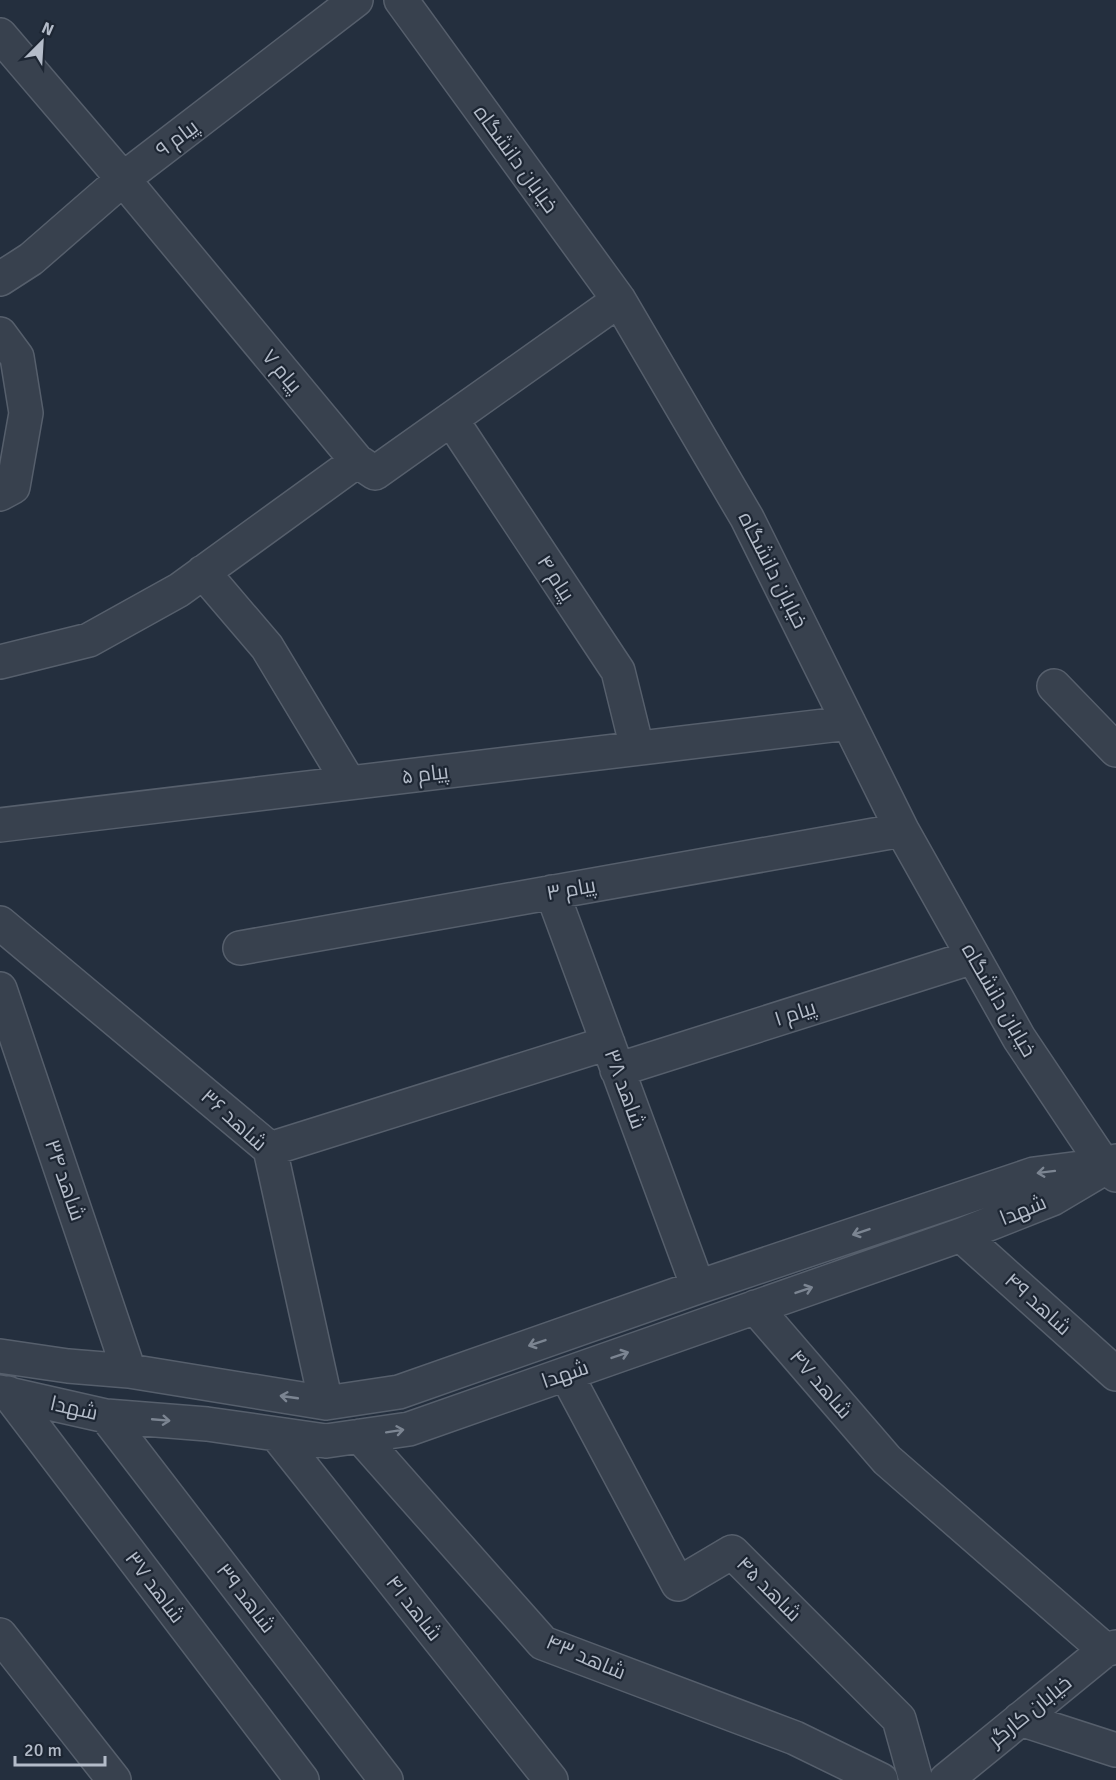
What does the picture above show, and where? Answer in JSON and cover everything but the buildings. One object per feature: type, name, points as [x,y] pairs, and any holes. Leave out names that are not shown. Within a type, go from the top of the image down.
[{"type":"street","name":"پیام ۹","points":[[0,279],[31,260],[123,179],[356,0]]},
{"type":"street","name":"خیابان دانشگاه","points":[[401,0],[619,300],[747,518],[902,830],[1019,1038],[1112,1167]]},
{"type":"street","name":"پیام ۷","points":[[0,35],[357,461]]},
{"type":"street","points":[[0,662],[89,640],[179,590],[357,461],[375,473],[619,300]]},
{"type":"street","points":[[0,334],[17,357],[26,413],[13,487],[0,494]]},
{"type":"street","name":"پیام ۴","points":[[451,419],[618,671],[637,748]]},
{"type":"street","points":[[203,572],[267,647],[349,783]]},
{"type":"street","points":[[1054,686],[1116,750]]},
{"type":"street","name":"پیام ۵","points":[[0,825],[849,723]]},
{"type":"street","name":"پیام ۳","points":[[240,948],[902,830]]},
{"type":"street","name":"شاهد ۳۸","points":[[552,892],[698,1287]]},
{"type":"street","name":"شاهد ۳۶","points":[[0,923],[270,1149],[326,1403]]},
{"type":"street","points":[[0,989],[38,953]]},
{"type":"street","name":"پیام ۱","points":[[270,1149],[973,957]]},
{"type":"street","name":"شاهد ۳۴","points":[[0,989],[129,1371]]},
{"type":"street","name":"شهدا","points":[[4,1393],[106,1416],[207,1424],[326,1442],[409,1429],[961,1235],[1052,1199],[1112,1167]]},
{"type":"street","name":"شهدا","points":[[0,1356],[68,1366],[129,1371],[326,1403],[399,1392],[698,1287],[1034,1174],[1112,1167]]},
{"type":"street","name":"شاهد ۴۹","points":[[961,1235],[1116,1374]]},
{"type":"street","name":"شاهد ۴۷","points":[[755,1307],[887,1460],[1110,1649]]},
{"type":"street","name":"شاهد ۴۵","points":[[566,1374],[678,1584],[732,1552],[899,1719],[916,1780]]},
{"type":"street","name":"شاهد ۳۷","points":[[4,1393],[302,1780]]},
{"type":"street","name":"شاهد ۳۹","points":[[106,1416],[387,1780]]},
{"type":"street","name":"شاهد ۴۱","points":[[278,1436],[551,1780]]},
{"type":"street","name":"شاهد ۴۳","points":[[360,1436],[543,1643],[795,1738],[881,1780]]},
{"type":"street","points":[[0,1635],[114,1780]]},
{"type":"street","name":"خیابان کارگر","points":[[946,1780],[1110,1649]]},
{"type":"street","points":[[1020,1719],[1116,1750]]}]
